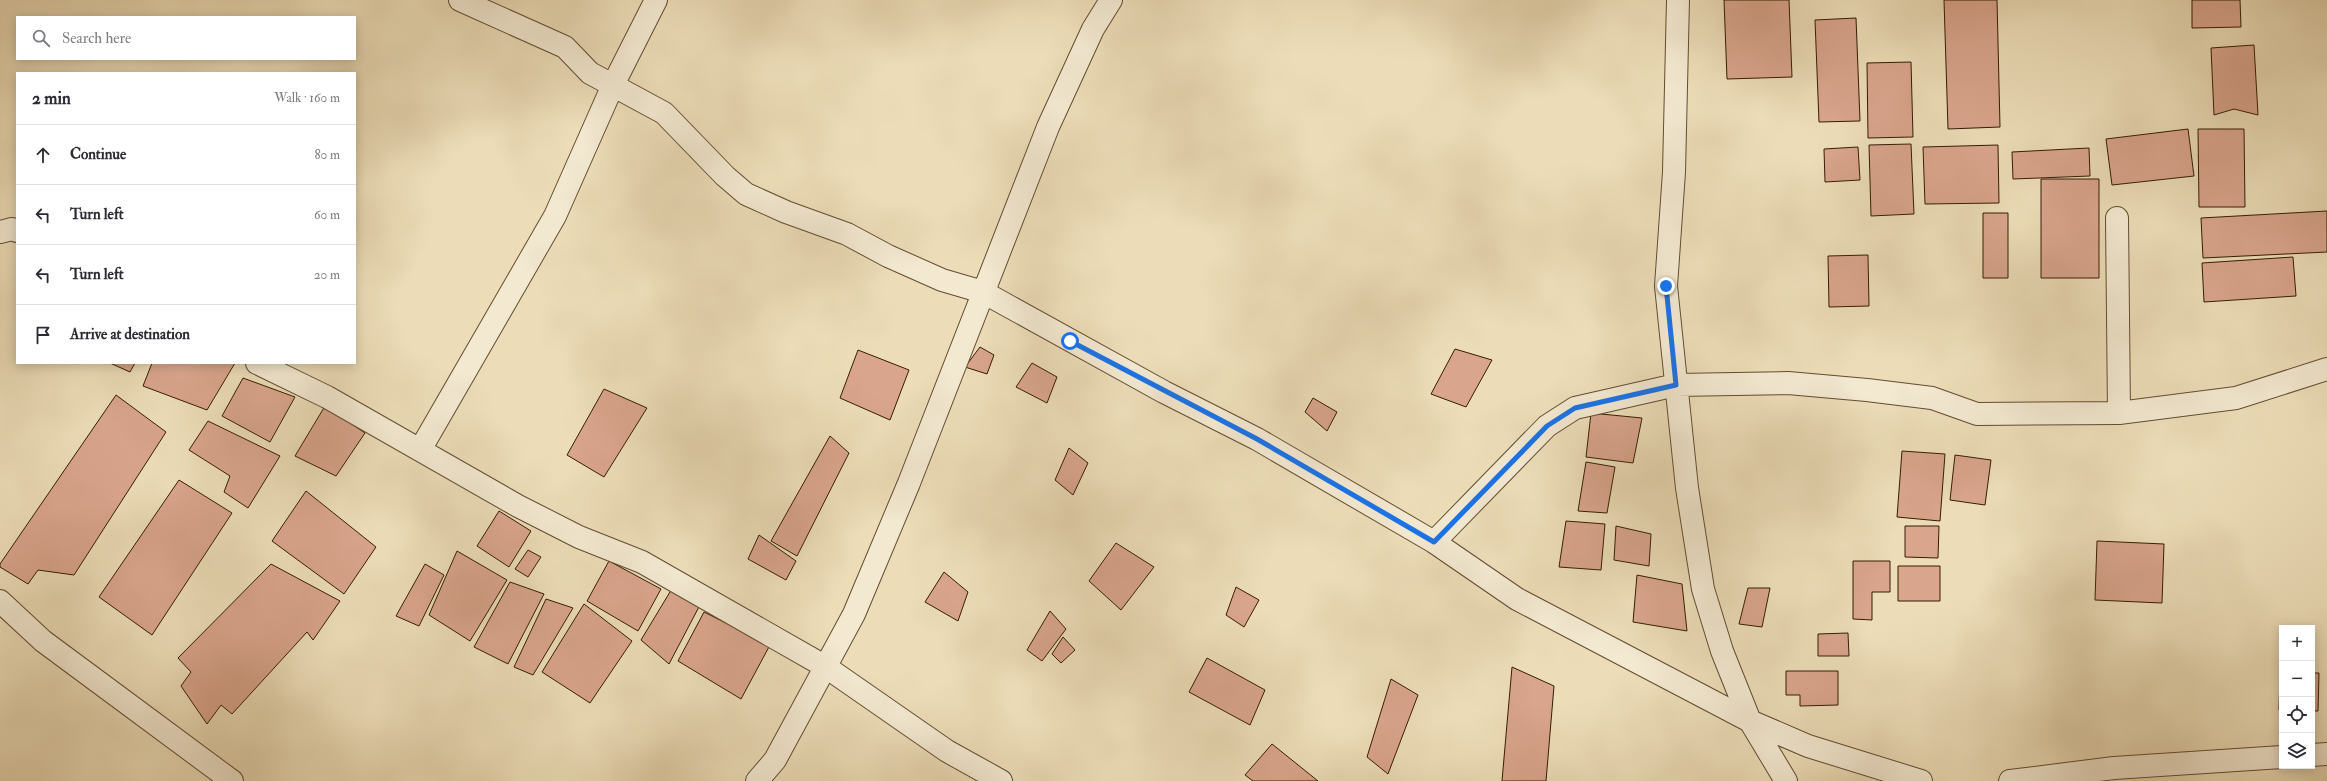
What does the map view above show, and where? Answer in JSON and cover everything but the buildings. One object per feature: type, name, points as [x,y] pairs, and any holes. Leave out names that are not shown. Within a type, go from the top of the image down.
[{"type":"street","points":[[460,0],[565,47],[590,73],[664,113],[725,176],[746,194],[786,212],[846,234],[888,256],[942,280],[983,292],[1164,392],[1257,439],[1434,542],[1517,599],[1750,721],[1808,746],[1922,781]]},
{"type":"street","points":[[420,450],[555,216],[613,85],[656,0]]},
{"type":"street","points":[[757,781],[775,760],[854,614],[906,491],[1051,120],[1093,29],[1111,0]]},
{"type":"street","points":[[1678,0],[1674,172],[1666,286],[1687,488],[1703,589],[1722,651],[1750,721],[1786,781]]},
{"type":"street","points":[[2117,218],[2119,413]]},
{"type":"street","points":[[0,232],[12,229],[16,231]]},
{"type":"street","points":[[259,364],[327,397],[518,506],[572,534],[642,562],[826,668],[947,751],[1001,781]]},
{"type":"street","points":[[1434,542],[1547,426],[1575,408],[1676,385],[1788,383],[1867,390],[1932,398],[1977,414],[2119,413],[2236,398],[2327,369]]},
{"type":"street","points":[[0,601],[43,641],[232,781]]},
{"type":"street","points":[[2315,755],[2327,754]]},
{"type":"street","points":[[2010,781],[2114,768],[2279,757]]},
{"type":"route","points":[[1070,341],[1164,392],[1257,439],[1434,542],[1547,426],[1575,408],[1676,385],[1666,286]]}]
